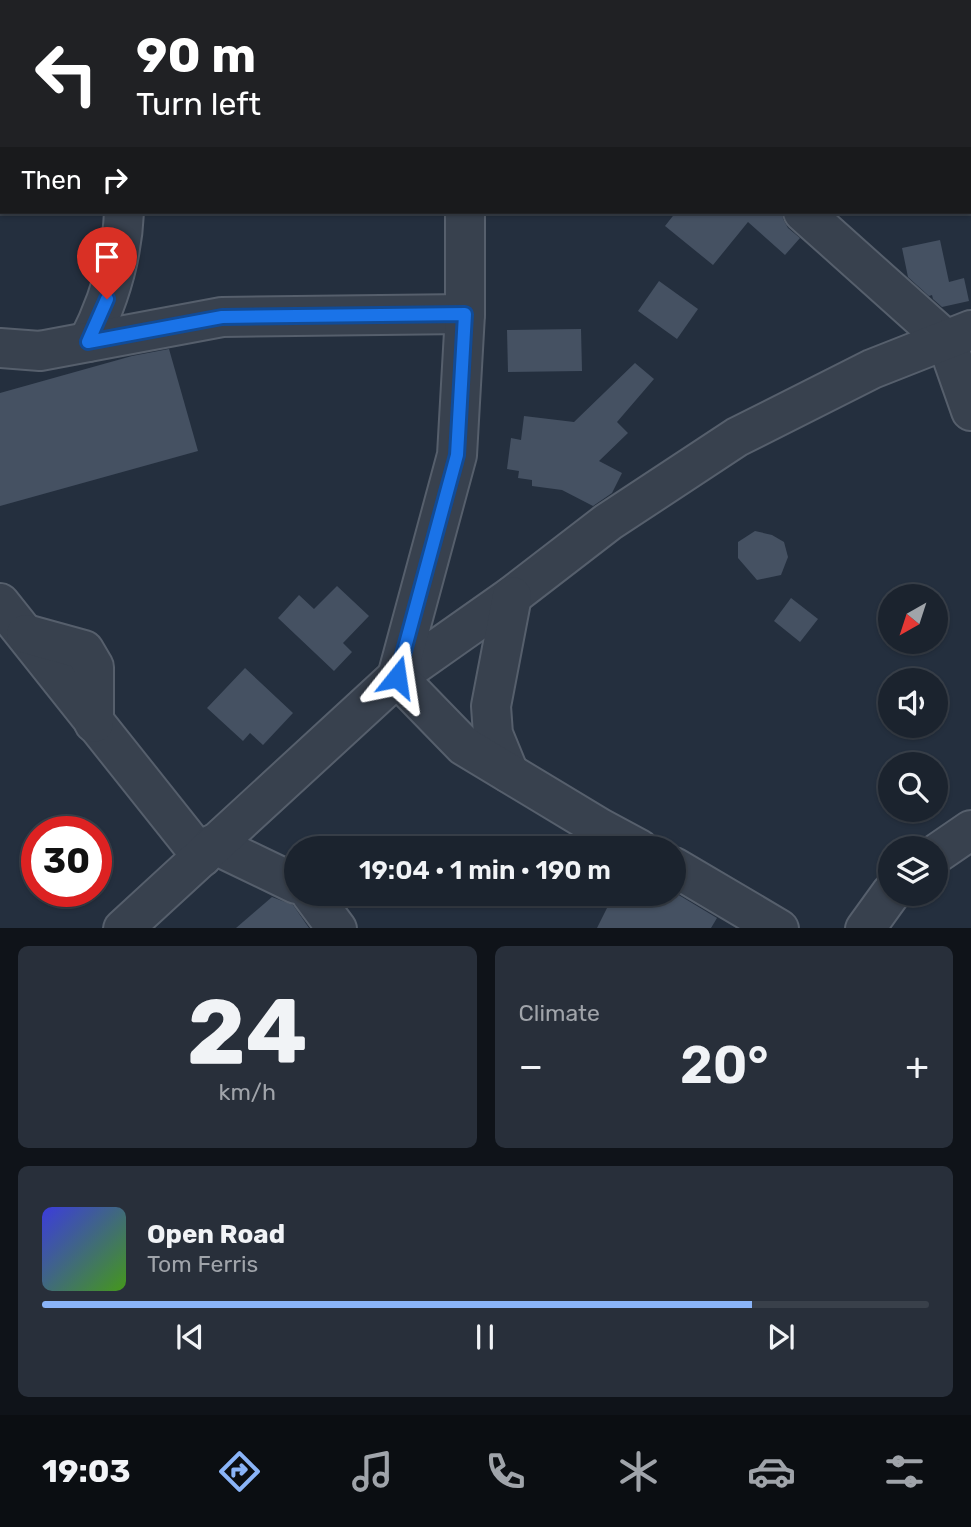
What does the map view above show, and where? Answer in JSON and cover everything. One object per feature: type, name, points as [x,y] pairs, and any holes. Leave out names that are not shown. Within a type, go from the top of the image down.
[{"type":"street","points":[[88,342],[114,280],[124,214]]},
{"type":"street","points":[[397,677],[457,455],[465,314],[465,214]]},
{"type":"street","points":[[806,214],[959,335],[971,411]]},
{"type":"street","points":[[0,348],[40,351],[222,317],[465,314]]},
{"type":"street","points":[[124,928],[397,677],[512,596],[608,522],[737,437],[872,369],[959,335]]},
{"type":"street","points":[[509,773],[493,734],[491,706],[512,596]]},
{"type":"street","points":[[0,603],[94,723],[207,851],[284,880]]},
{"type":"street","points":[[397,677],[464,746],[615,836]]},
{"type":"street","points":[[948,846],[971,830]]},
{"type":"street","points":[[686,874],[777,928]]},
{"type":"street","points":[[320,906],[336,928]]},
{"type":"street","points":[[866,928],[882,906]]},
{"type":"building","points":[[674,214],[782,214],[788,228],[800,238],[785,255],[748,222],[713,265],[665,226]]},
{"type":"building","points":[[940,240],[949,282],[964,278],[969,301],[942,307],[932,295],[929,296],[908,277],[902,248]]},
{"type":"building","points":[[659,281],[698,309],[677,339],[638,311]]},
{"type":"building","points":[[581,329],[582,371],[508,372],[507,330]]},
{"type":"building","points":[[169,349],[198,451],[0,506],[0,393],[132,356]]},
{"type":"building","points":[[635,363],[654,379],[617,422],[628,433],[599,461],[622,473],[612,493],[593,506],[562,490],[532,486],[532,480],[518,478],[519,471],[507,469],[511,438],[521,440],[524,416],[574,422]]},
{"type":"building","points":[[755,531],[772,535],[784,542],[788,557],[781,575],[757,580],[738,558],[738,542]]},
{"type":"building","points":[[337,586],[369,616],[343,643],[352,652],[334,671],[278,618],[299,595],[314,609]]},
{"type":"building","points":[[791,598],[818,619],[800,642],[774,621]]},
{"type":"building","points":[[245,668],[293,713],[263,745],[250,733],[243,741],[207,708]]},
{"type":"building","points":[[272,897],[284,902],[284,906],[294,906],[309,928],[236,928]]},
{"type":"building","points":[[686,899],[717,918],[711,928],[597,928],[608,906],[686,906]]},
{"type":"route","points":[[107,299],[88,342],[222,317],[465,314],[457,455],[397,677]]}]
